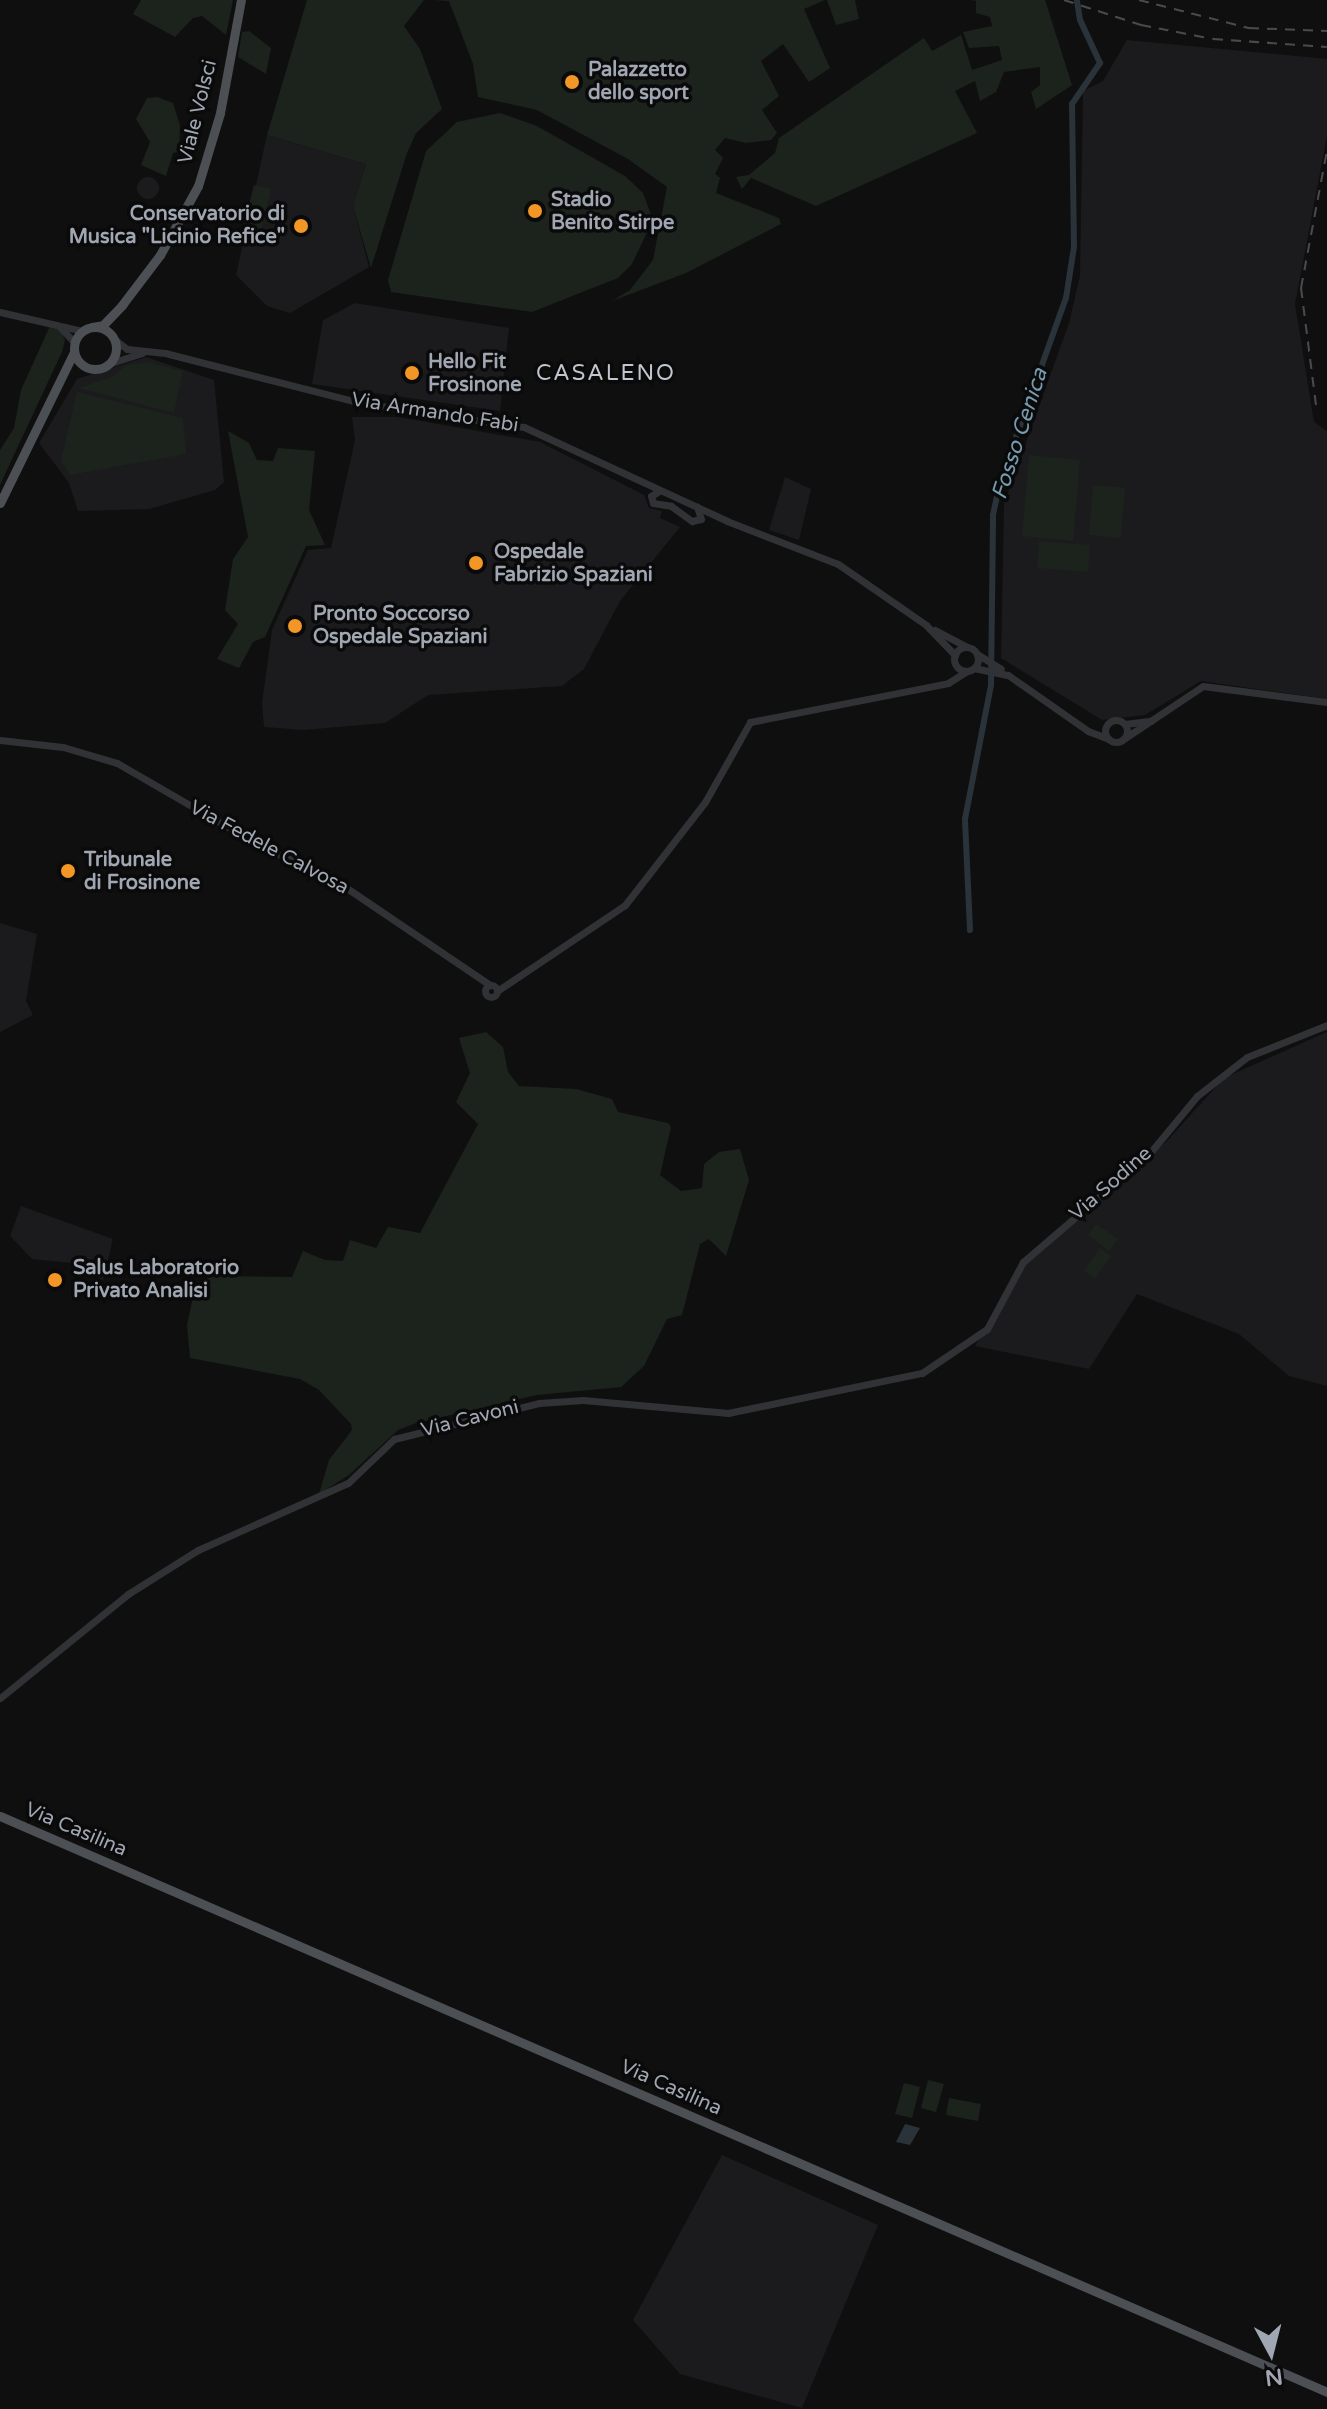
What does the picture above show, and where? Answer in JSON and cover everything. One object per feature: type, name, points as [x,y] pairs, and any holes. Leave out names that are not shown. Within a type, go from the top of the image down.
[{"type":"main road","name":"Viale Volsci","points":[[65,377],[74,347],[87,329],[103,325],[122,305],[187,209],[207,162],[241,0]]},
{"type":"main road","name":"Viale Volsci","points":[[108,364],[116,353],[112,336],[122,305]]},
{"type":"main road","points":[[87,329],[112,336]]},
{"type":"main road","points":[[74,347],[86,367]]},
{"type":"main road","points":[[0,503],[50,397],[65,377],[86,367],[108,364]]},
{"type":"main road","name":"Via Casilina","points":[[0,1816],[1327,2392]]},
{"type":"street","points":[[0,312],[87,329]]},
{"type":"street","points":[[58,325],[74,347]]},
{"type":"street","name":"Via Armando Fabi","points":[[112,336],[124,348],[361,403],[515,424],[727,521],[838,564],[926,625],[977,654]]},
{"type":"street","points":[[108,364],[148,352]]},
{"type":"street","name":"Via Armando Fabi","points":[[616,471],[651,496],[655,504],[671,506],[689,520],[727,521]]},
{"type":"street","points":[[651,496],[659,491]]},
{"type":"street","points":[[697,507],[701,519]]},
{"type":"street","name":"Via Armando Fabi","points":[[926,625],[955,659],[971,669]]},
{"type":"street","points":[[942,684],[953,674],[955,659],[968,647]]},
{"type":"street","points":[[971,669],[977,654],[1106,739],[1122,740],[1198,687],[1210,685],[1327,702]]},
{"type":"street","points":[[942,684],[986,662]]},
{"type":"street","name":"Via Fedele Calvosa","points":[[0,740],[63,747],[117,763],[266,849],[326,874],[492,988],[510,983],[625,905],[705,802],[750,722],[942,684]]},
{"type":"street","points":[[1076,722],[1106,726],[1114,720],[1125,724],[1153,720]]},
{"type":"street","points":[[1122,740],[1125,724]]},
{"type":"street","points":[[1106,726],[1106,739]]},
{"type":"street","name":"Via Sodine","points":[[963,1349],[987,1329],[1023,1262],[1149,1154],[1197,1096],[1247,1057],[1327,1025]]},
{"type":"street","name":"Via Cavoni","points":[[0,1698],[128,1594],[198,1550],[348,1483],[394,1439],[539,1403],[583,1400],[671,1410],[750,1410],[902,1380],[963,1349]]},
{"type":"shaded area","points":[[141,0],[233,0],[226,35],[202,16],[193,18],[175,37],[133,14]]},
{"type":"shaded area","points":[[307,0],[424,0],[404,26],[420,49],[442,109],[416,133],[407,153],[371,268],[353,206],[366,164],[267,135]]},
{"type":"shaded area","points":[[432,0],[825,0],[804,9],[830,68],[809,82],[783,44],[761,61],[779,96],[762,110],[777,133],[771,140],[746,143],[725,138],[715,150],[723,158],[715,174],[720,178],[716,193],[779,218],[781,224],[686,273],[612,301],[630,290],[653,260],[667,187],[628,159],[537,110],[478,97],[473,64],[449,1]]},
{"type":"shaded area","points":[[827,0],[855,0],[859,19],[836,25]]},
{"type":"shaded area","points":[[971,0],[1045,0],[1072,85],[1036,109],[1031,92],[1040,85],[1040,67],[1004,72],[996,92],[980,101],[975,81],[955,91],[977,133],[816,206],[751,178],[742,189],[736,177],[749,175],[775,153],[779,138],[924,38],[932,51],[961,35],[972,70],[1002,60],[999,46],[969,48],[963,32],[992,26],[990,17],[976,13],[976,1]]},
{"type":"shaded area","points":[[249,31],[271,48],[266,74],[238,57],[242,32]]},
{"type":"shaded area","points":[[1127,40],[1327,59],[1327,136],[1295,304],[1314,422],[1327,431],[1327,699],[1201,681],[1145,715],[1102,720],[1001,658],[1004,504],[1069,323],[1080,276],[1083,91],[1103,81]]},
{"type":"shaded area","points":[[157,97],[173,103],[180,125],[179,152],[173,153],[166,176],[141,165],[150,142],[136,119],[147,98]]},
{"type":"shaded area","points":[[500,113],[537,126],[625,176],[643,193],[653,220],[632,264],[618,278],[532,312],[391,292],[388,280],[426,151],[457,122]]},
{"type":"shaded area","name":"Conservatorio di Musica \"Licinio Refice\"","points":[[267,135],[366,164],[353,206],[369,267],[290,313],[267,306],[236,275]]},
{"type":"shaded area","points":[[148,177],[156,180],[159,188],[156,196],[148,199],[140,196],[137,188],[140,180]]},
{"type":"shaded area","points":[[254,185],[271,189],[259,238],[242,233]]},
{"type":"shaded area","points":[[355,303],[509,328],[500,411],[312,384],[323,320]]},
{"type":"shaded area","points":[[50,326],[60,329],[65,340],[62,352],[0,485],[0,450],[14,428],[21,390]]},
{"type":"shaded area","points":[[146,357],[214,380],[224,482],[215,490],[149,509],[78,511],[69,483],[39,443],[77,379]]},
{"type":"shaded area","points":[[147,362],[183,371],[174,413],[79,388],[112,377],[126,365]]},
{"type":"shaded area","points":[[77,392],[183,418],[186,454],[70,475],[61,460]]},
{"type":"shaded area","name":"Ospedale Fabrizio Spaziani","points":[[352,417],[398,417],[540,442],[644,495],[649,508],[662,511],[660,518],[680,527],[620,601],[584,669],[562,686],[428,695],[385,723],[303,730],[264,727],[262,703],[272,630],[308,550],[331,548],[355,440]]},
{"type":"shaded area","points":[[228,431],[249,443],[257,460],[273,461],[278,448],[315,451],[309,510],[325,545],[306,546],[265,637],[253,642],[239,668],[217,659],[238,624],[225,610],[233,559],[248,537]]},
{"type":"shaded area","points":[[1029,455],[1080,460],[1073,541],[1022,536]]},
{"type":"shaded area","points":[[785,477],[811,489],[799,540],[769,530]]},
{"type":"shaded area","points":[[1093,485],[1125,488],[1121,538],[1089,535]]},
{"type":"shaded area","points":[[1039,541],[1090,545],[1088,572],[1037,568]]},
{"type":"shaded area","points":[[0,923],[37,934],[26,1001],[33,1015],[0,1032]]},
{"type":"shaded area","points":[[486,1032],[503,1047],[508,1072],[519,1086],[576,1089],[612,1099],[618,1112],[668,1123],[671,1127],[660,1175],[681,1191],[702,1188],[704,1164],[719,1152],[740,1149],[749,1180],[726,1256],[709,1239],[700,1244],[682,1315],[667,1319],[644,1366],[621,1387],[537,1395],[416,1423],[398,1430],[349,1475],[319,1494],[329,1460],[352,1430],[351,1424],[319,1390],[300,1379],[190,1358],[187,1325],[192,1302],[203,1280],[212,1276],[292,1277],[303,1251],[325,1260],[343,1261],[350,1240],[376,1248],[388,1227],[420,1233],[478,1124],[456,1102],[470,1073],[459,1038]]},
{"type":"shaded area","points":[[1327,1032],[1327,1386],[1289,1376],[1239,1334],[1137,1294],[1089,1369],[975,1346],[1025,1265],[1167,1141],[1224,1078]]},
{"type":"shaded area","points":[[21,1206],[113,1239],[103,1280],[71,1263],[32,1259],[10,1236]]},
{"type":"shaded area","points":[[1096,1224],[1118,1239],[1109,1251],[1088,1235]]},
{"type":"shaded area","points":[[1100,1248],[1111,1256],[1095,1279],[1084,1271]]},
{"type":"shaded area","points":[[928,2080],[944,2084],[936,2112],[921,2108]]},
{"type":"shaded area","points":[[904,2083],[920,2087],[912,2118],[895,2114]]},
{"type":"shaded area","points":[[949,2098],[981,2104],[978,2121],[946,2115]]},
{"type":"shaded area","points":[[905,2124],[920,2128],[910,2145],[896,2142]]},
{"type":"shaded area","points":[[722,2155],[878,2225],[802,2408],[680,2374],[633,2320]]},
{"type":"waterway","name":"Fosso Cenica","points":[[970,930],[965,819],[991,685],[993,515],[1000,482],[1066,298],[1074,247],[1072,104],[1100,63],[1080,20],[1077,0]]},
{"type":"railway","points":[[1064,0],[1141,25],[1213,39],[1327,47]]},
{"type":"railway","points":[[1139,0],[1249,28],[1327,31]]},
{"type":"railway","points":[[1316,405],[1301,288],[1327,150]]},
{"type":"place","name":"Palazzetto dello sport","points":[[572,82]]},
{"type":"place","name":"Stadio Benito Stirpe","points":[[535,211]]},
{"type":"place","name":"Conservatorio di Musica \"Licinio Refice\"","points":[[301,226]]},
{"type":"place","name":"Hello Fit Frosinone","points":[[412,373]]},
{"type":"place","name":"Ospedale Fabrizio Spaziani","points":[[476,563]]},
{"type":"place","name":"Pronto Soccorso Ospedale Spaziani","points":[[295,626]]},
{"type":"place","name":"Tribunale di Frosinone","points":[[68,871]]},
{"type":"place","name":"Salus Laboratorio Privato Analisi","points":[[55,1280]]},
{"type":"district","name":"CASALENO","points":[[606,374]]}]
